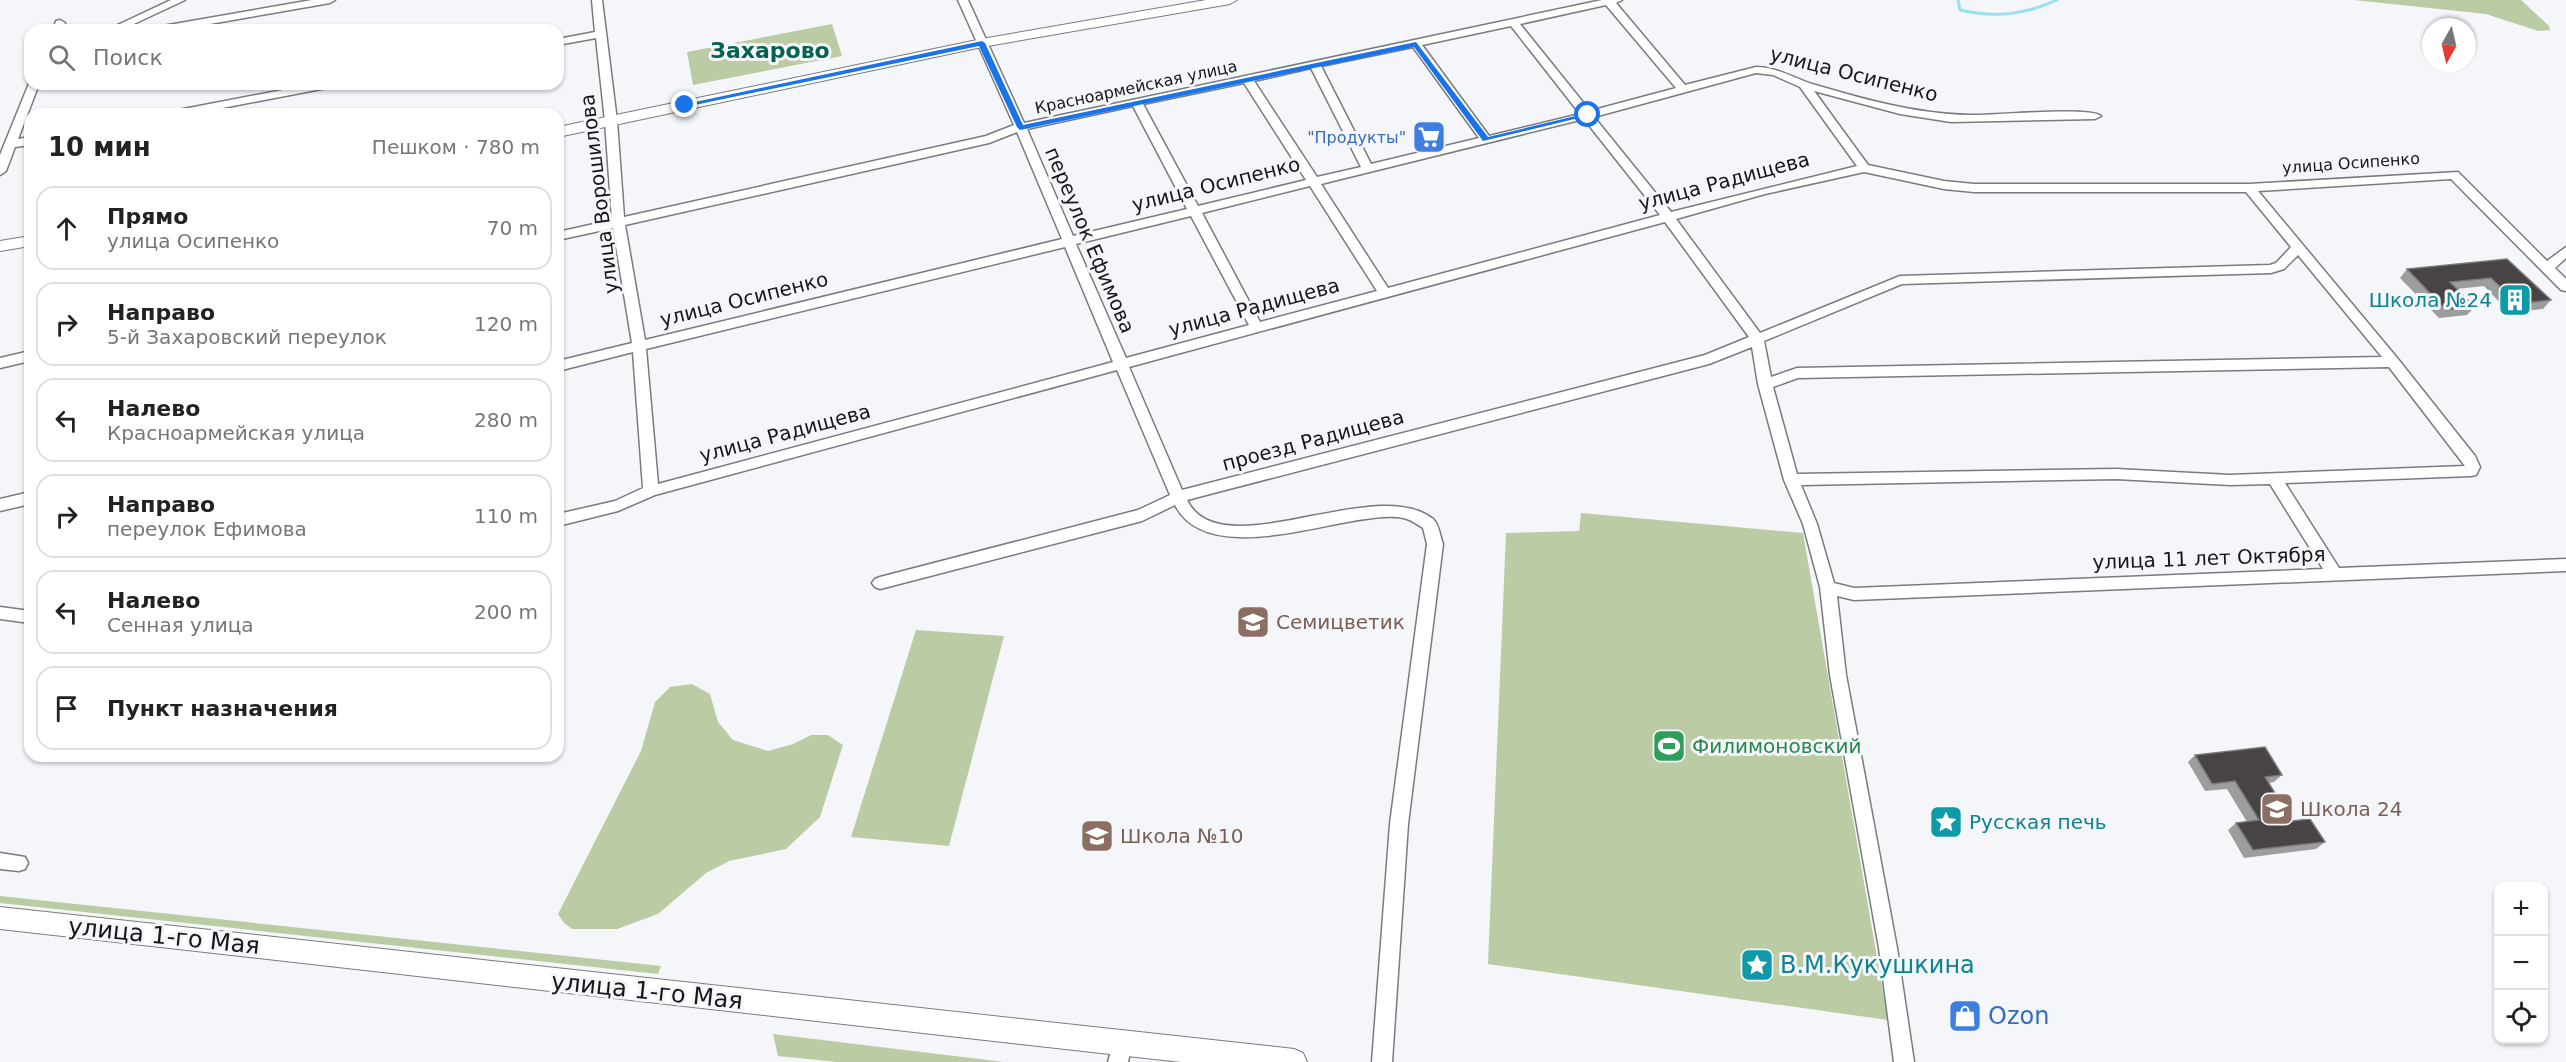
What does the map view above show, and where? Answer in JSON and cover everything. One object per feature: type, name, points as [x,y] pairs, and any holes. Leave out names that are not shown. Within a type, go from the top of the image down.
[{"type":"street","points":[[126,24],[180,0]]},
{"type":"street","points":[[192,24],[330,0]]},
{"type":"street","name":"улица Ворошилова","points":[[597,0],[611,121],[618,222],[639,346],[651,491]]},
{"type":"street","name":"переулок Ефимова","points":[[963,0],[1020,127],[1178,497],[1190,517],[1213,529],[1235,532],[1262,531],[1323,519],[1390,511],[1417,515],[1430,524],[1435,544],[1399,824],[1382,1062]]},
{"type":"street","points":[[564,131],[982,43],[1230,0]]},
{"type":"street","points":[[1613,1],[1684,91]]},
{"type":"street","name":"Красноармейская улица","points":[[564,235],[989,139],[1020,127],[1137,104],[1613,1]]},
{"type":"street","points":[[1514,23],[1668,218],[1757,339],[1765,384],[1791,480],[1810,524],[1828,587],[1838,675],[1888,948],[1905,1062]]},
{"type":"street","points":[[564,41],[600,34]]},
{"type":"street","points":[[1416,44],[1486,140]]},
{"type":"street","points":[[1315,66],[1368,169]]},
{"type":"street","name":"улица Осипенко","points":[[564,365],[1588,115],[1763,70],[1782,73],[1804,85],[1932,117],[2095,116]]},
{"type":"street","points":[[1248,80],[1385,293]]},
{"type":"street","points":[[1804,85],[1864,168]]},
{"type":"street","points":[[0,171],[31,90]]},
{"type":"street","points":[[204,108],[300,90]]},
{"type":"street","points":[[1137,104],[1257,327]]},
{"type":"street","points":[[10,144],[24,142]]},
{"type":"street","name":"улица Осипенко","points":[[1864,168],[1974,188],[2249,188],[2454,175],[2547,268]]},
{"type":"street","name":"улица Радищева","points":[[564,518],[641,498],[651,491],[1257,327],[1764,191],[1864,168]]},
{"type":"street","points":[[1791,480],[2116,474],[2275,480],[2470,471],[2474,468],[2393,362],[2249,188]]},
{"type":"street","points":[[0,246],[24,242]]},
{"type":"street","name":"проезд Радищева","points":[[880,583],[1142,515],[1178,497],[1709,358],[1900,280],[2271,269],[2280,266],[2298,248]]},
{"type":"street","points":[[2566,251],[2547,268],[2566,287]]},
{"type":"street","points":[[0,363],[24,358]]},
{"type":"street","points":[[1765,384],[1797,373],[1823,372],[1873,373],[2393,362]]},
{"type":"street","points":[[2275,480],[2334,573]]},
{"type":"street","points":[[0,505],[24,499]]},
{"type":"street","name":"улица 11 лет Октября","points":[[1828,587],[1854,594],[2334,573],[2566,566]]},
{"type":"street","points":[[0,613],[24,616]]},
{"type":"street","points":[[0,861],[19,863]]},
{"type":"street","name":"улица 1-го Мая","points":[[0,918],[1120,1053],[1294,1062]]},
{"type":"green space","points":[[2354,0],[2521,0],[2549,26],[2550,30],[2538,31],[2486,14]]},
{"type":"green space","points":[[832,24],[842,56],[693,85],[687,52]]},
{"type":"green space","name":"Филимоновский","points":[[1581,513],[1803,533],[1888,1020],[1488,964],[1506,533],[1579,531]]},
{"type":"green space","points":[[916,630],[1004,636],[949,846],[851,837]]},
{"type":"green space","points":[[692,684],[710,694],[718,722],[733,740],[768,751],[793,744],[811,735],[828,735],[843,745],[820,817],[786,849],[729,861],[706,873],[658,914],[617,929],[572,929],[558,914],[641,751],[655,702],[670,687]]},
{"type":"green space","points":[[0,896],[661,966],[658,974],[0,903]]},
{"type":"green space","points":[[773,1034],[1004,1062],[837,1062],[778,1056]]},
{"type":"building","points":[[2507,259],[2551,300],[2518,304],[2491,278],[2450,282],[2475,307],[2446,310],[2407,269]]},
{"type":"building","points":[[2265,747],[2282,775],[2265,777],[2292,821],[2310,819],[2325,842],[2253,850],[2236,823],[2259,820],[2235,781],[2212,784],[2195,755]]},
{"type":"waterway","points":[[1958,0],[1960,10],[1985,14],[2021,12],[2057,0]]},
{"type":"place","name":"\"Продукты\"","points":[[1429,137]]},
{"type":"place","name":"Школа №24","points":[[2515,300]]},
{"type":"place","name":"Семицветик","points":[[1253,622]]},
{"type":"place","name":"Филимоновский","points":[[1669,746]]},
{"type":"place","name":"Школа 24","points":[[2277,809]]},
{"type":"place","name":"Русская печь","points":[[1946,822]]},
{"type":"place","name":"Школа №10","points":[[1097,836]]},
{"type":"place","name":"В.М.Кукушкина","points":[[1757,965]]},
{"type":"place","name":"Ozon","points":[[1965,1016]]},
{"type":"district","name":"Захарово","points":[[770,50]]},
{"type":"route","points":[[685,105],[982,43],[1020,127],[1416,44],[1486,140],[1588,115]]}]
